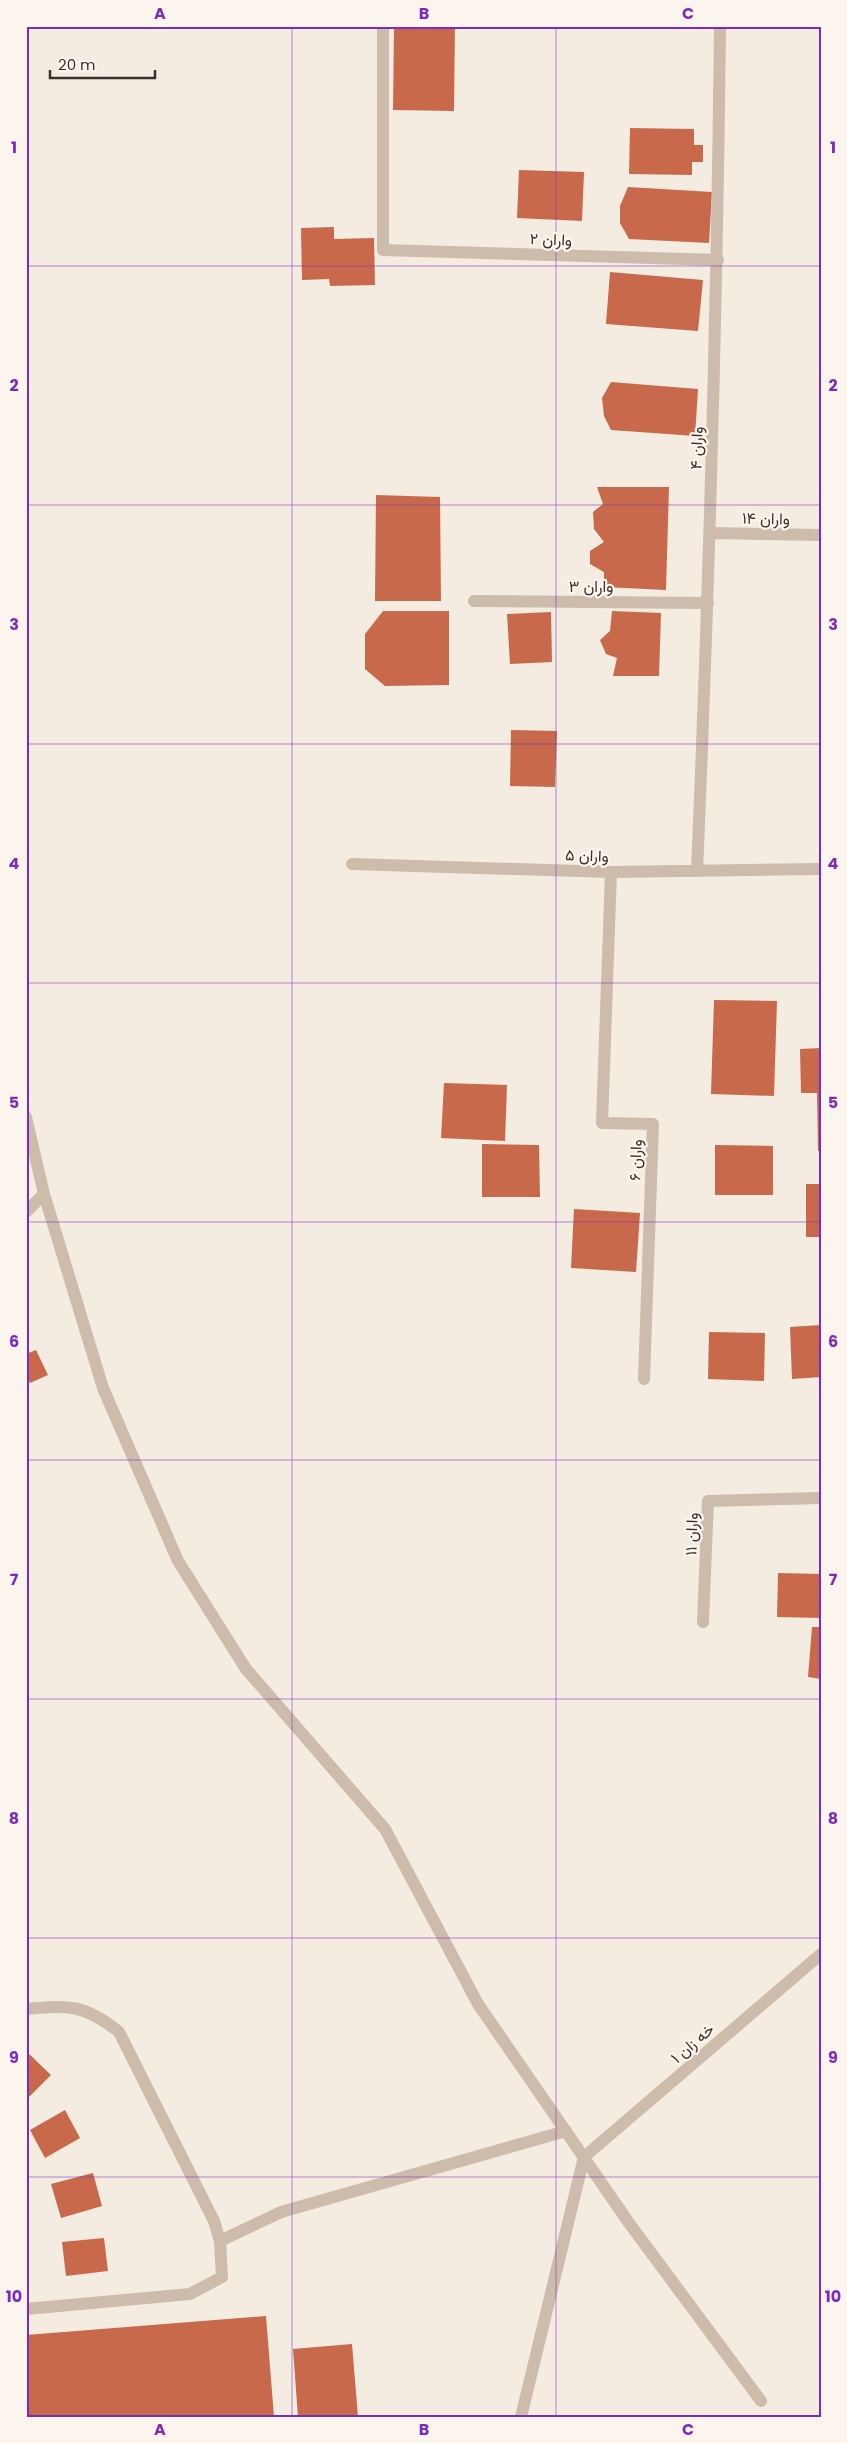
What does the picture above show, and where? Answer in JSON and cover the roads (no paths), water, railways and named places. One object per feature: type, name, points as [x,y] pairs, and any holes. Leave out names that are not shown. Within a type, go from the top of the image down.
[{"type":"street","name":"واران ۲","points":[[383,26],[383,250],[718,260]]},
{"type":"street","name":"واران ۴","points":[[697,871],[708,603],[718,260],[720,26]]},
{"type":"street","name":"واران ۱۴","points":[[710,533],[821,535]]},
{"type":"street","name":"واران ۳","points":[[474,601],[708,603]]},
{"type":"street","name":"واران ۵","points":[[352,864],[611,872],[821,869]]},
{"type":"street","name":"واران ۶","points":[[611,872],[602,1123],[653,1124],[644,1379]]},
{"type":"street","points":[[26,1117],[44,1194],[103,1388],[178,1561],[246,1669],[385,1829],[478,2004],[629,2223],[761,2401]]},
{"type":"street","points":[[26,1212],[44,1194]]},
{"type":"street","name":"واران ۱۱","points":[[703,1622],[708,1501],[821,1498]]},
{"type":"street","name":"خه زان ۱","points":[[584,2157],[821,1954]]},
{"type":"street","points":[[26,2009],[65,2005],[99,2016],[119,2032],[214,2221],[220,2241],[222,2277],[190,2294],[26,2309]]},
{"type":"street","points":[[220,2241],[281,2212],[566,2131]]},
{"type":"street","points":[[521,2417],[584,2157]]}]
